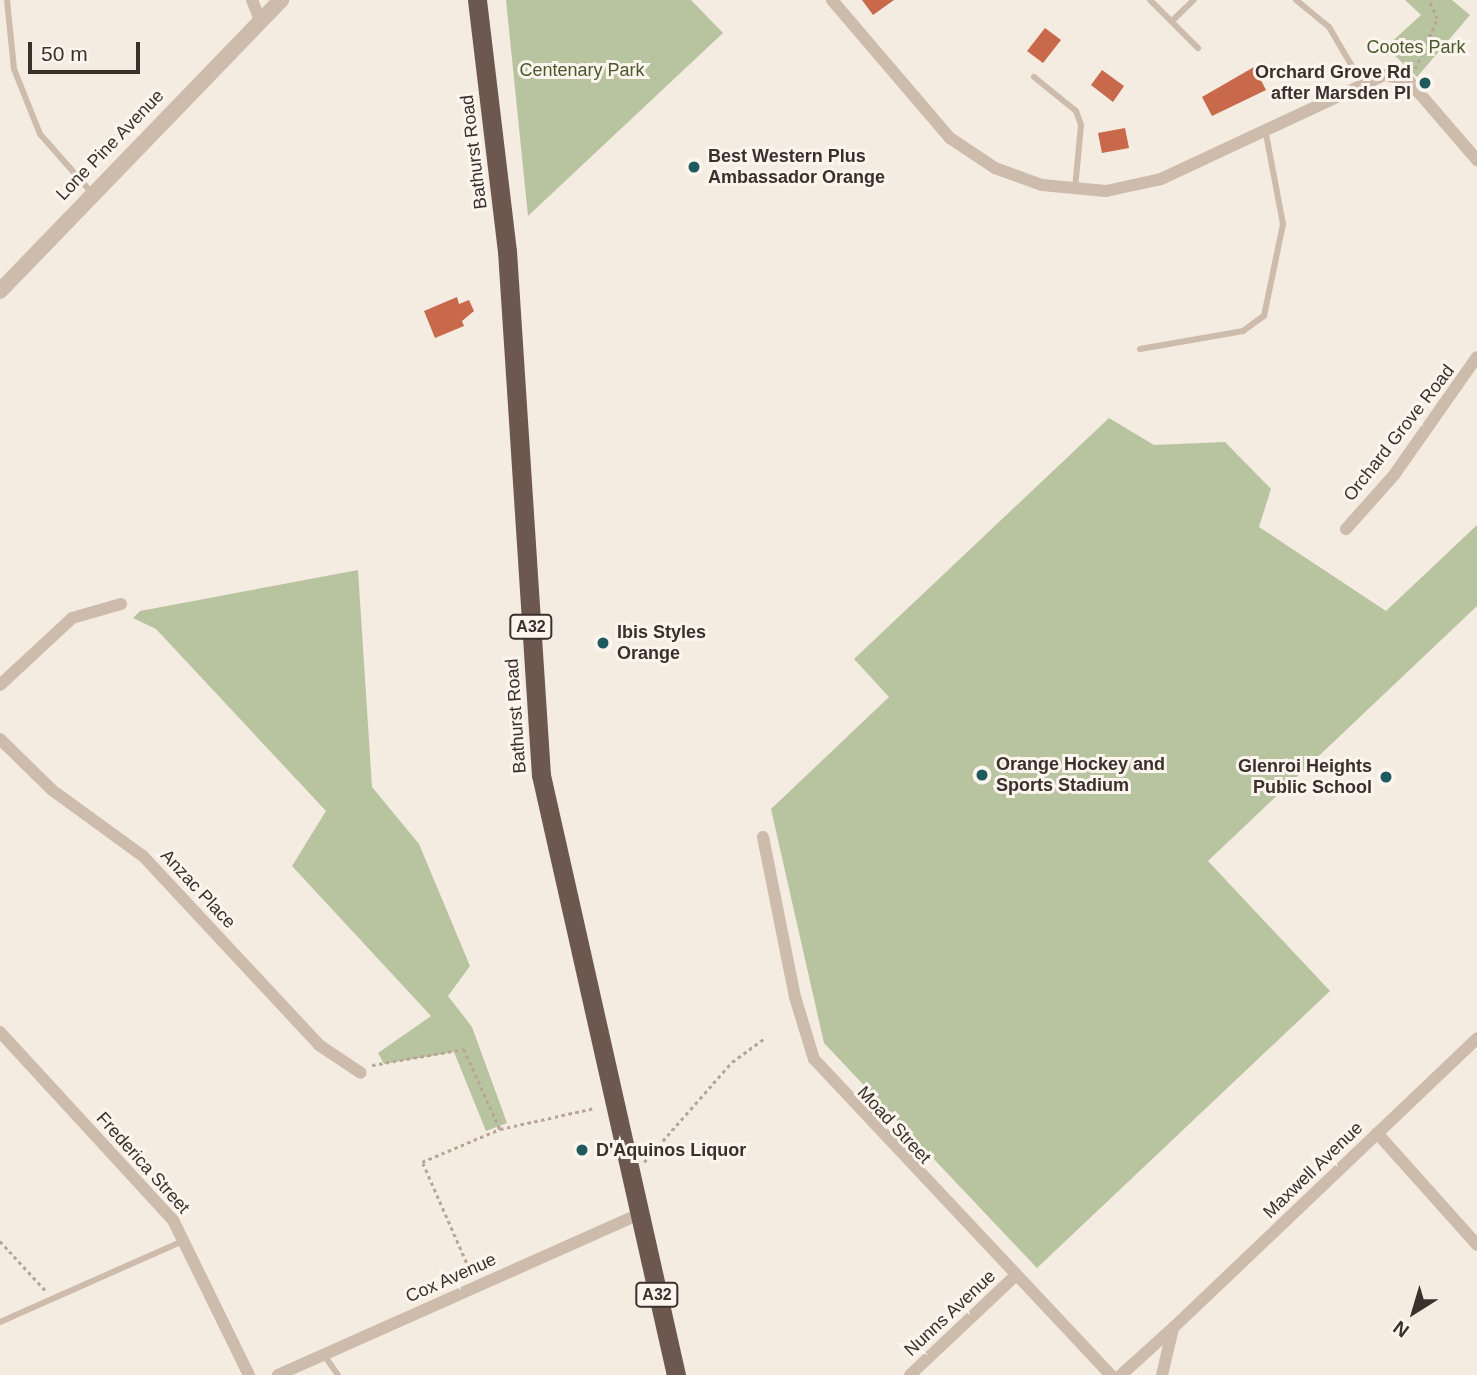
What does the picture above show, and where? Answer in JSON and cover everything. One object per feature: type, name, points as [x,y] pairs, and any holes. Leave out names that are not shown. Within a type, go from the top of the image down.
[{"type":"highway","name":"Bathurst Road","points":[[477,0],[507,251],[541,775],[676,1375]]},
{"type":"street","points":[[252,0],[260,17]]},
{"type":"street","name":"Lone Pine Avenue","points":[[0,291],[260,17],[281,0]]},
{"type":"street","points":[[832,0],[950,138],[1019,178],[1075,190],[1161,179],[1266,134],[1384,75],[1408,80],[1477,160]]},
{"type":"street","name":"Orchard Grove Road","points":[[1346,529],[1394,475],[1477,357]]},
{"type":"street","points":[[0,685],[72,618],[121,604]]},
{"type":"street","name":"Anzac Place","points":[[0,739],[52,790],[144,856],[319,1045],[361,1073]]},
{"type":"street","name":"Moad Street","points":[[762,837],[795,997],[814,1059],[1014,1277],[1111,1375]]},
{"type":"street","name":"Frederica Street","points":[[0,1032],[187,1239],[249,1375]]},
{"type":"street","name":"Maxwell Avenue","points":[[1121,1375],[1477,1038]]},
{"type":"street","points":[[1377,1133],[1477,1245]]},
{"type":"street","name":"Cox Avenue","points":[[278,1375],[639,1214]]},
{"type":"street","name":"Nunns Avenue","points":[[910,1375],[1014,1277]]},
{"type":"street","points":[[1162,1375],[1173,1328]]},
{"type":"lane","points":[[7,0],[13,69],[40,134],[92,192]]},
{"type":"lane","points":[[1150,0],[1198,48]]},
{"type":"lane","points":[[1172,21],[1194,0]]},
{"type":"lane","points":[[1296,0],[1329,27],[1363,85]]},
{"type":"lane","points":[[1034,77],[1076,111],[1081,125],[1075,190]]},
{"type":"lane","points":[[1140,349],[1243,331],[1264,316],[1283,224],[1266,134]]},
{"type":"lane","points":[[0,1322],[187,1239]]},
{"type":"lane","points":[[324,1354],[338,1375]]},
{"type":"path","points":[[1408,80],[1437,19],[1429,0]]},
{"type":"path","points":[[628,1168],[646,1161],[732,1062],[766,1037]]},
{"type":"path","points":[[361,1073],[377,1060],[464,1049],[500,1129]]},
{"type":"path","points":[[468,1269],[422,1162],[500,1129],[595,1108]]},
{"type":"path","points":[[0,1241],[52,1297]]},
{"type":"green space","name":"Centenary Park","points":[[506,0],[691,0],[723,33],[528,216]]},
{"type":"green space","name":"Cootes Park","points":[[1405,0],[1452,0],[1470,15],[1417,77],[1386,47],[1421,15]]},
{"type":"green space","points":[[1109,418],[1154,445],[1225,442],[1271,489],[1259,527],[1386,611],[1477,525],[1477,606],[1208,861],[1330,991],[1037,1268],[824,1043],[771,809],[889,697],[854,659]]},
{"type":"green space","points":[[358,570],[372,787],[419,844],[470,966],[448,996],[472,1027],[507,1123],[486,1131],[454,1052],[384,1064],[378,1053],[431,1016],[292,866],[326,811],[156,629],[133,618],[140,611]]},
{"type":"building","points":[[862,0],[894,0],[873,15]]},
{"type":"building","points":[[1045,28],[1061,40],[1043,63],[1027,51]]},
{"type":"building","points":[[1254,67],[1266,90],[1212,116],[1202,97]]},
{"type":"building","points":[[1102,70],[1124,86],[1113,102],[1091,85]]},
{"type":"building","points":[[1125,128],[1129,148],[1102,153],[1098,133]]},
{"type":"building","points":[[457,297],[459,304],[469,300],[474,311],[462,321],[464,326],[435,338],[424,311]]},
{"type":"place","name":"Orchard Grove Rd after Marsden Pl","points":[[1425,83]]},
{"type":"place","name":"Best Western Plus Ambassador Orange","points":[[694,167]]},
{"type":"place","name":"Ibis Styles Orange","points":[[603,643]]},
{"type":"place","name":"Orange Hockey and Sports Stadium","points":[[982,775]]},
{"type":"place","name":"Glenroi Heights Public School","points":[[1386,777]]},
{"type":"place","name":"D'Aquinos Liquor","points":[[582,1150]]}]
